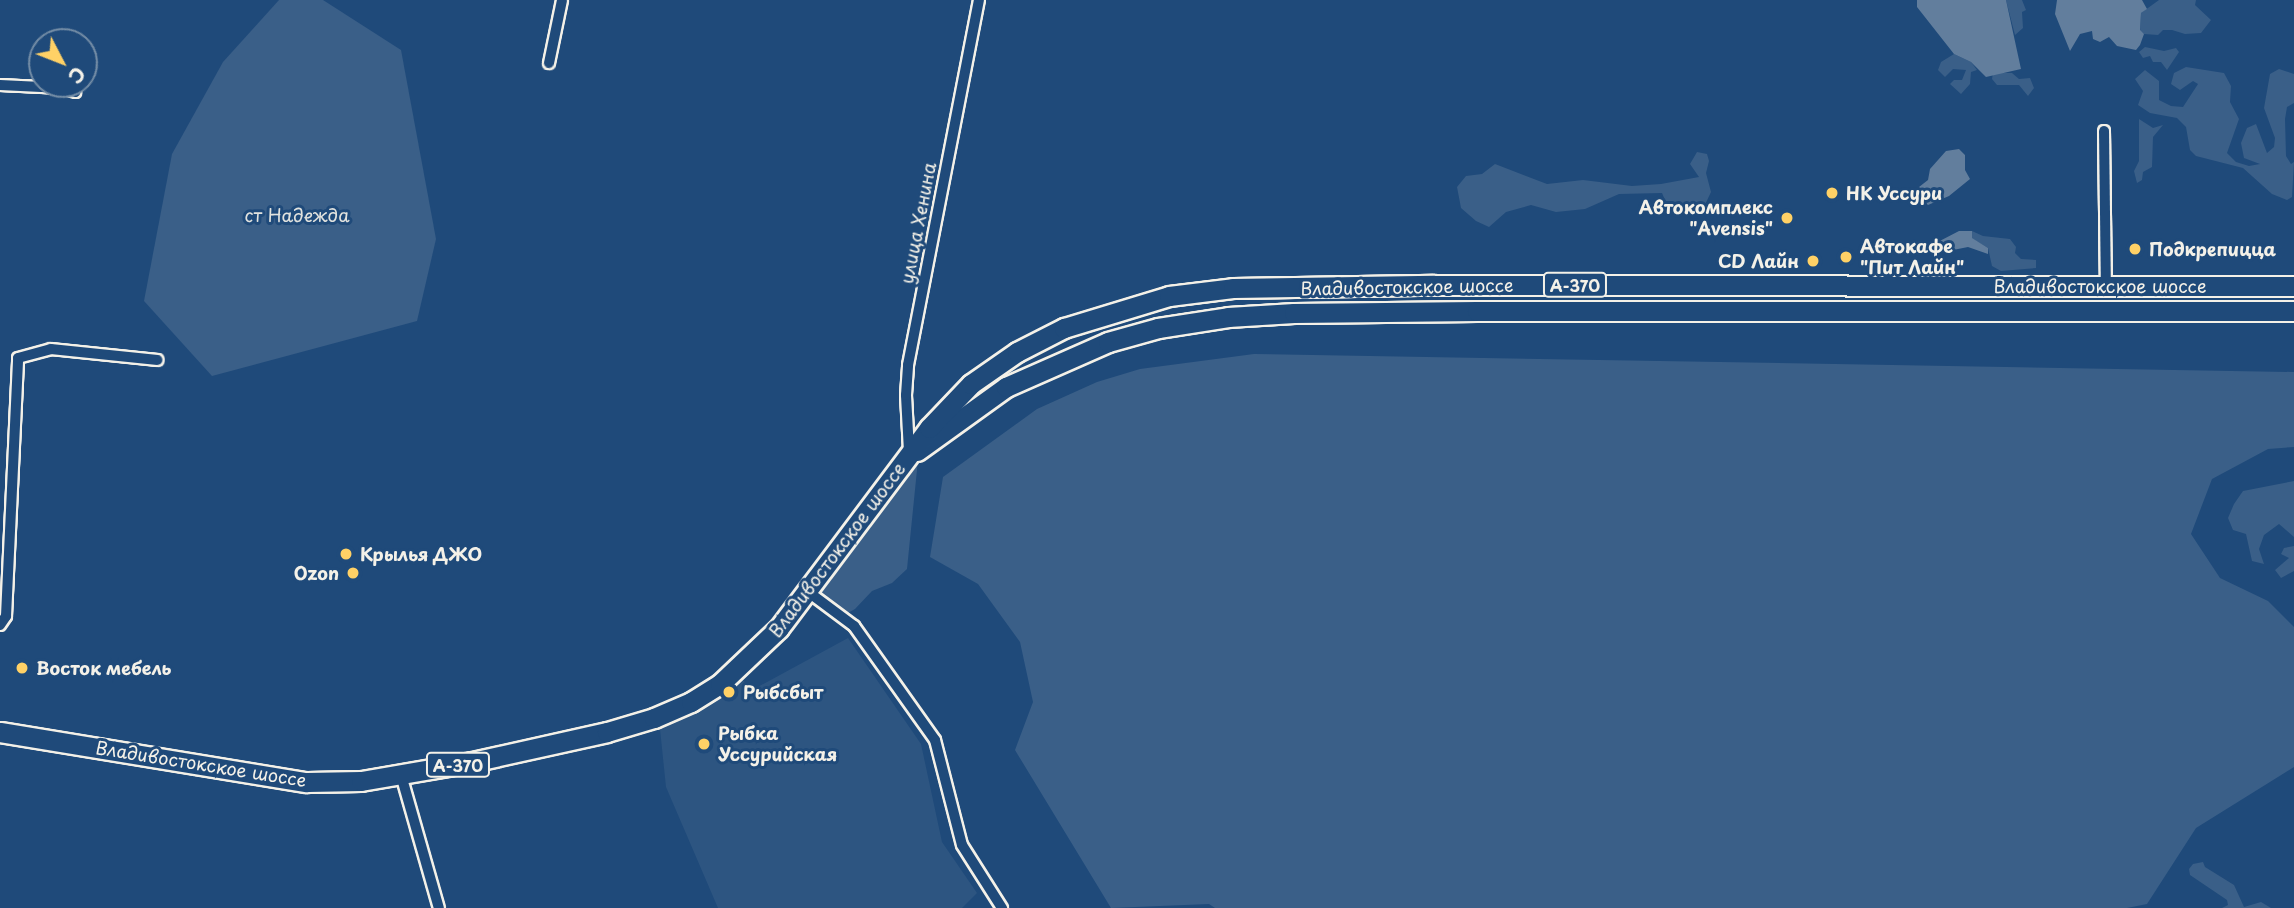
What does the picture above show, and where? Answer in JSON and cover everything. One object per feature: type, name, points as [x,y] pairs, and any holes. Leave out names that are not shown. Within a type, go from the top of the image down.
[{"type":"highway","name":"Владивостокское шоссе","points":[[0,732],[307,782],[360,781],[607,732],[691,702],[743,665],[779,628],[929,428],[971,384],[1017,352],[1064,328],[1115,310],[1169,296],[1233,288],[2294,286]]},
{"type":"highway","points":[[1268,288],[1258,303],[1270,314]]},
{"type":"highway","name":"Владивостокское шоссе","points":[[910,454],[927,447],[1006,387],[1108,342],[1158,328],[1270,314],[1477,311],[2294,311]]},
{"type":"street","points":[[550,63],[562,0]]},
{"type":"street","name":"улица Хенина","points":[[910,454],[906,395],[908,365],[979,0]]},
{"type":"street","points":[[0,85],[28,86]]},
{"type":"street","points":[[2104,131],[2106,286]]},
{"type":"street","points":[[0,625],[6,616],[18,358],[51,349],[157,360]]},
{"type":"street","points":[[807,592],[854,626],[935,740],[962,845],[997,906]]},
{"type":"street","points":[[401,775],[439,908]]},
{"type":"shaded area","points":[[1917,0],[2006,0],[2021,69],[1986,77],[1971,62],[1954,54],[1917,7]]},
{"type":"shaded area","points":[[2057,0],[2142,0],[2147,9],[2141,13],[2140,30],[2144,34],[2140,45],[2136,50],[2117,46],[2109,37],[2100,42],[2093,39],[2092,31],[2080,34],[2070,51],[2055,14]]},
{"type":"shaded area","points":[[1959,149],[1965,155],[1965,170],[1970,179],[1949,196],[1928,205],[1917,195],[1919,187],[1928,180],[1930,169],[1946,151]]},
{"type":"shaded area","points":[[1959,231],[1972,231],[1972,238],[1988,248],[1988,254],[1968,247],[1943,252],[1932,250],[1932,245]]},
{"type":"shaded area","points":[[848,638],[921,744],[942,842],[977,893],[962,908],[718,908],[666,787],[660,729],[740,678],[754,689]]},
{"type":"green space","name":"ст Надежда","points":[[279,0],[323,0],[401,50],[436,239],[417,321],[212,376],[144,301],[172,154],[223,62]]},
{"type":"green space","points":[[2006,0],[2022,0],[2026,10],[2022,12],[2023,28],[2015,35]]},
{"type":"green space","points":[[2159,0],[2196,0],[2195,5],[2211,20],[2201,33],[2185,34],[2163,30],[2158,35],[2144,34],[2140,31],[2141,13]]},
{"type":"green space","points":[[2145,47],[2164,51],[2176,48],[2179,52],[2167,70],[2161,62],[2153,62],[2150,56],[2143,58],[2139,52]]},
{"type":"green space","points":[[1954,54],[1971,62],[1977,70],[1971,72],[1970,84],[1961,94],[1950,84],[1954,80],[1962,80],[1966,70],[1953,69],[1945,77],[1938,70],[1941,62]]},
{"type":"green space","points":[[2186,67],[2224,73],[2231,86],[2230,102],[2239,119],[2227,153],[2236,162],[2249,166],[2260,164],[2244,158],[2241,143],[2247,128],[2256,124],[2267,153],[2274,147],[2275,138],[2264,108],[2270,74],[2279,69],[2294,74],[2294,103],[2287,107],[2285,119],[2286,156],[2291,164],[2294,162],[2292,197],[2287,200],[2272,194],[2243,168],[2196,156],[2190,150],[2186,127],[2177,118],[2150,113],[2138,105],[2143,91],[2135,79],[2145,70],[2159,81],[2159,100],[2171,106],[2183,107],[2198,84],[2193,81],[2180,90],[2171,84],[2174,73]]},
{"type":"green space","points":[[1993,73],[2012,73],[2019,79],[2030,78],[2034,88],[2028,96],[2019,85],[1997,85],[1992,79]]},
{"type":"green space","points":[[2139,119],[2153,128],[2163,125],[2153,137],[2152,167],[2143,172],[2142,180],[2137,183],[2134,171],[2139,161]]},
{"type":"green space","points":[[1697,152],[1707,154],[1709,161],[1706,173],[1711,192],[1703,209],[1681,213],[1669,210],[1662,193],[1619,194],[1585,209],[1556,212],[1531,205],[1506,212],[1489,227],[1476,221],[1461,208],[1457,187],[1466,176],[1482,174],[1495,164],[1547,184],[1583,180],[1632,186],[1699,177],[1690,164]]},
{"type":"green space","points":[[1972,231],[1983,236],[2010,239],[2016,247],[2015,253],[2021,259],[2036,260],[2036,268],[2001,271],[1992,266],[1988,248],[1971,238]]},
{"type":"green space","points":[[1254,354],[2294,372],[2294,447],[2268,449],[2212,479],[2191,534],[2220,578],[2268,601],[2294,627],[2294,767],[2196,828],[2147,904],[2127,908],[1215,908],[1209,904],[1111,908],[1015,750],[1033,702],[1020,642],[978,584],[930,557],[943,477],[1037,409],[1097,382],[1140,369]]},
{"type":"green space","points":[[918,460],[907,569],[892,583],[872,591],[855,609],[846,614],[817,593],[911,464]]},
{"type":"green space","points":[[2294,481],[2294,537],[2279,524],[2264,535],[2259,549],[2264,564],[2252,561],[2246,534],[2233,530],[2228,518],[2234,504],[2243,491]]},
{"type":"green space","points":[[2294,546],[2294,571],[2281,578],[2275,570],[2289,558],[2281,554],[2284,548]]},
{"type":"green space","points":[[2203,862],[2205,867],[2234,885],[2244,907],[2261,902],[2271,908],[2222,908],[2228,905],[2227,900],[2190,875],[2189,869],[2193,864]]},
{"type":"place","name":"НК Уссури","points":[[1832,193]]},
{"type":"place","name":"Автокомплекс \"Avensis\"","points":[[1787,218]]},
{"type":"place","name":"Подкрепицца","points":[[2135,249]]},
{"type":"place","name":"Автокафе \"Пит Лайн\"","points":[[1846,257]]},
{"type":"place","name":"CD Лайн","points":[[1813,261]]},
{"type":"place","name":"Крылья ДЖО","points":[[346,554]]},
{"type":"place","name":"Ozon","points":[[353,573]]},
{"type":"place","name":"Восток мебель","points":[[22,668]]},
{"type":"place","name":"Рыбсбыт","points":[[729,692]]},
{"type":"place","name":"Рыбка Уссурийская","points":[[704,744]]}]
